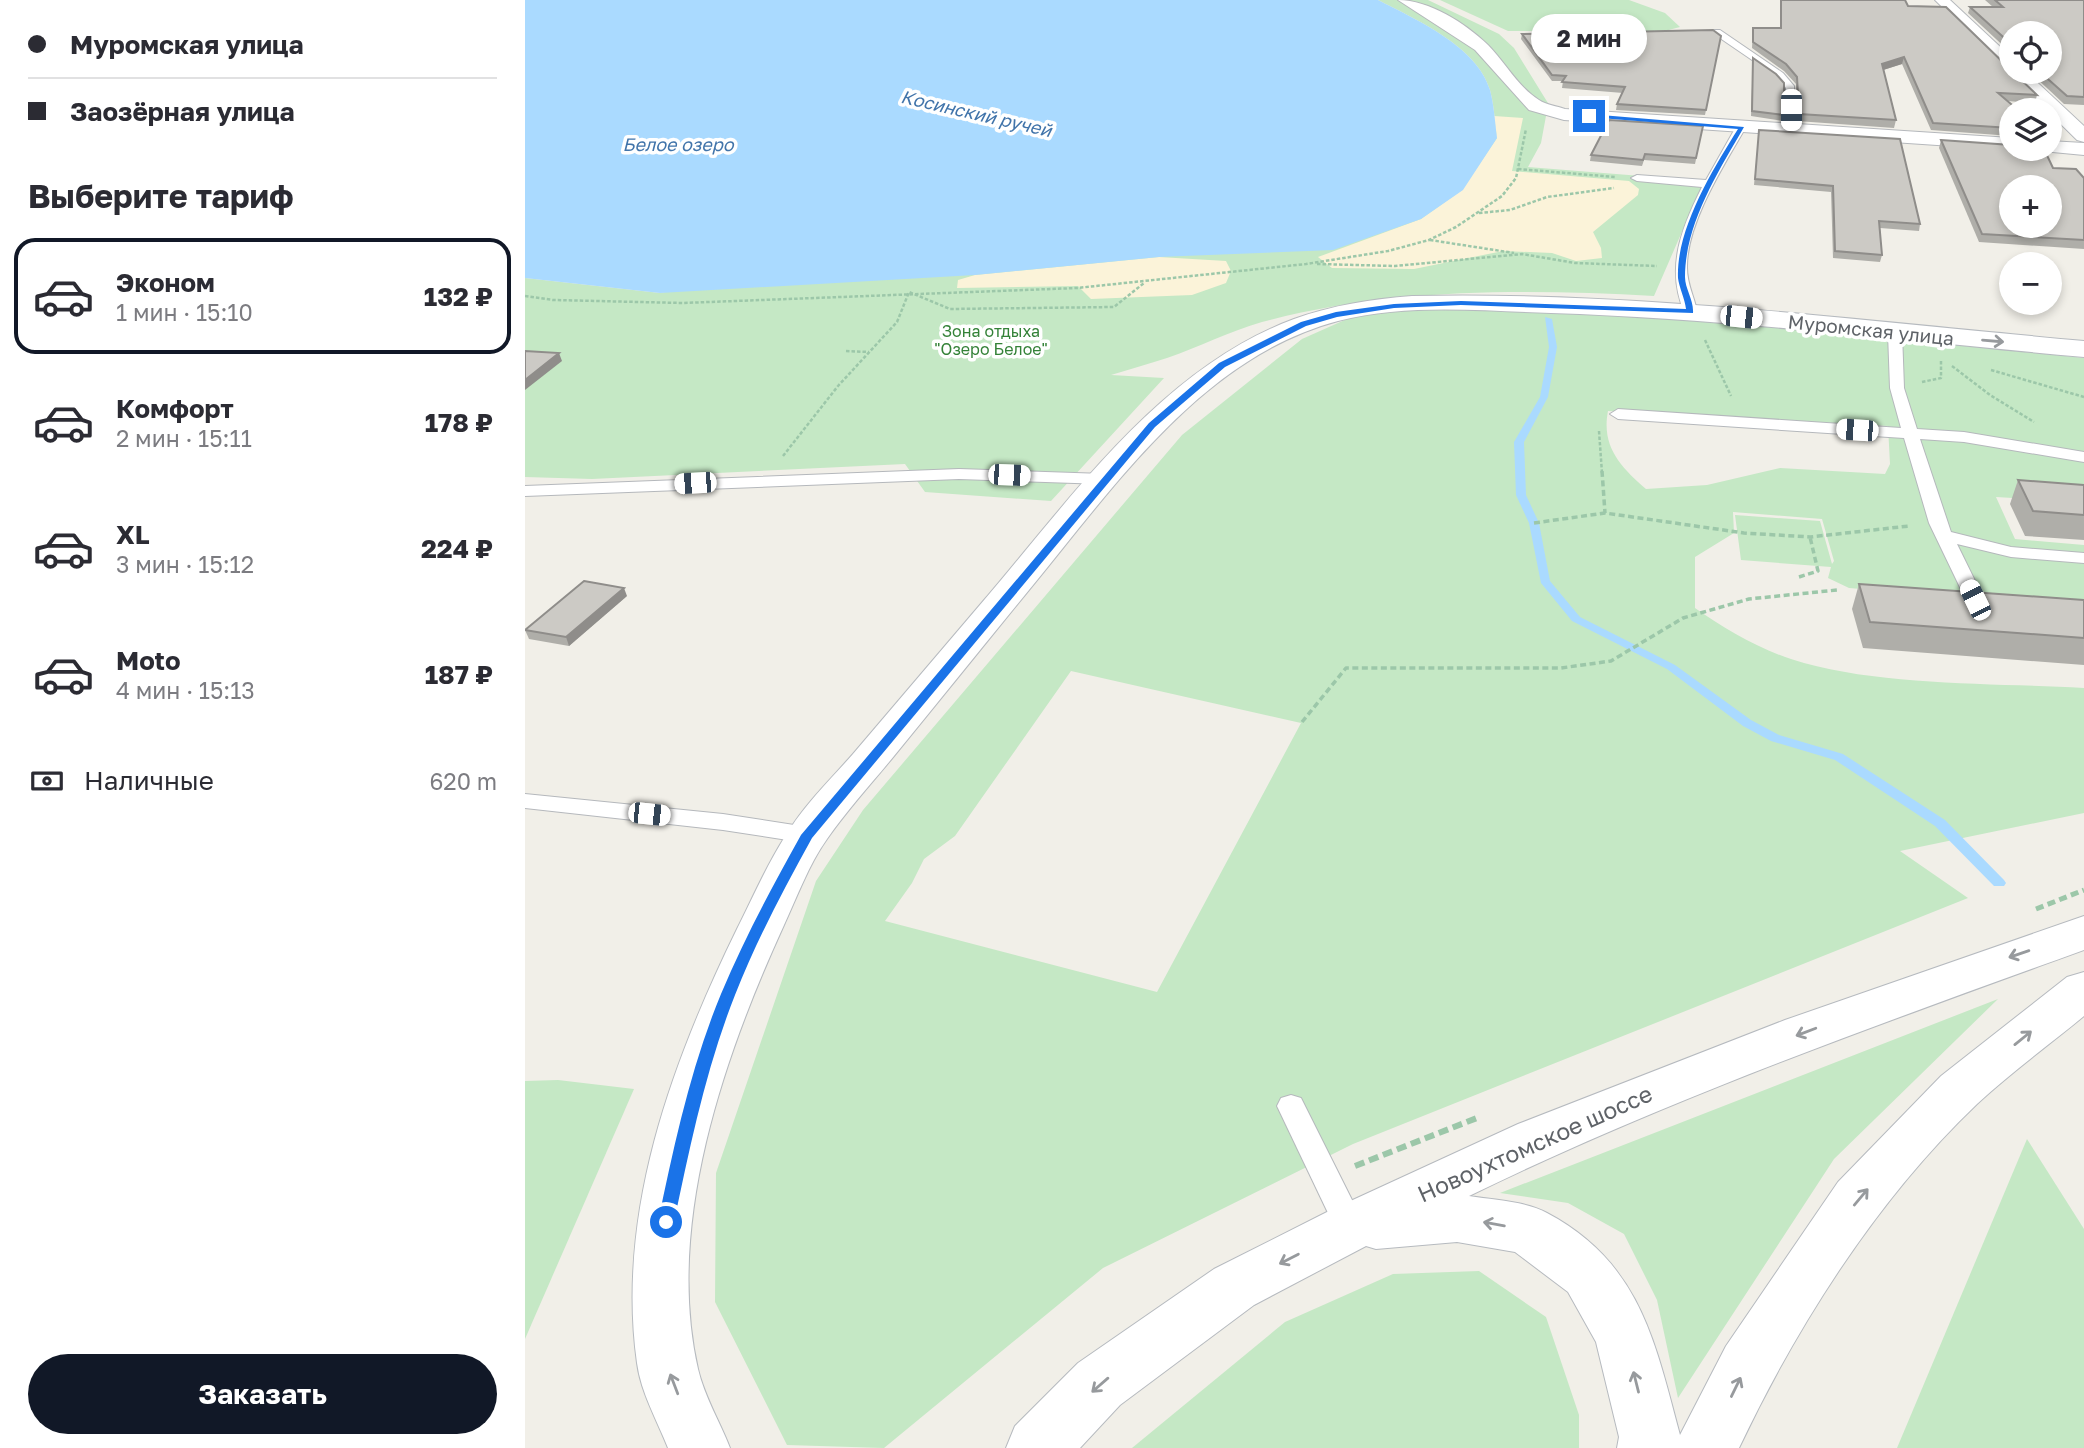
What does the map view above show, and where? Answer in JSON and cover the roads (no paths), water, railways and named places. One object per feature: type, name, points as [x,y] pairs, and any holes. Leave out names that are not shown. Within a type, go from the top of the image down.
[{"type":"street","points":[[1405,0],[1443,20],[1481,47],[1525,99],[1535,106],[1564,114],[1999,143]]},
{"type":"street","points":[[1942,0],[1999,55]]},
{"type":"street","points":[[2029,84],[2084,136]]},
{"type":"street","points":[[2062,147],[2084,149]]},
{"type":"street","name":"Муромская улица","points":[[699,1448],[667,1365],[660,1271],[669,1197],[686,1128],[727,996],[774,894],[807,835],[1104,479],[1152,425],[1222,365],[1304,324],[1336,314],[1394,306],[1461,303],[1690,312],[2084,349]]},
{"type":"street","name":"Новоухтомское шоссе","points":[[1037,1448],[1099,1384],[1234,1287],[1350,1227],[1536,1139],[1803,1033],[2084,932]]},
{"type":"street","points":[[1706,1448],[1747,1366],[1857,1199],[1959,1090],[2084,990]]},
{"type":"street","points":[[1350,1227],[1457,1218],[1528,1230],[1588,1274],[1624,1334],[1650,1437],[1648,1448]]},
{"type":"lane","points":[[1717,32],[1780,75],[1791,89],[1791,131]]},
{"type":"lane","points":[[1690,312],[1686,290],[1681,281],[1684,246],[1710,184],[1741,127]]},
{"type":"lane","points":[[1637,178],[1710,184]]},
{"type":"lane","points":[[1895,333],[1897,388],[1941,529],[1975,600],[2016,603]]},
{"type":"lane","points":[[1618,414],[1964,437],[2084,457]]},
{"type":"lane","points":[[525,491],[765,479],[959,474],[1104,479]]},
{"type":"lane","points":[[1941,529],[2011,552],[2084,558]]},
{"type":"lane","points":[[525,801],[723,822],[807,835]]},
{"type":"lane","points":[[1291,1106],[1350,1227]]},
{"type":"water","name":"Белое озеро","points":[[525,0],[1378,0],[1426,25],[1459,47],[1472,60],[1483,74],[1490,90],[1497,138],[1463,190],[1421,219],[1333,250],[1159,257],[975,275],[660,293],[525,278]]},
{"type":"waterway","name":"Косинский ручей","points":[[1548,319],[1553,347],[1544,397],[1519,442],[1521,495],[1534,523],[1545,581],[1576,619],[1671,667],[1747,723],[1775,738],[1839,757],[1940,823],[1999,883]]},
{"type":"park label","name":"Зона отдыха \"Озеро Белое\"","points":[[991,340]]}]
